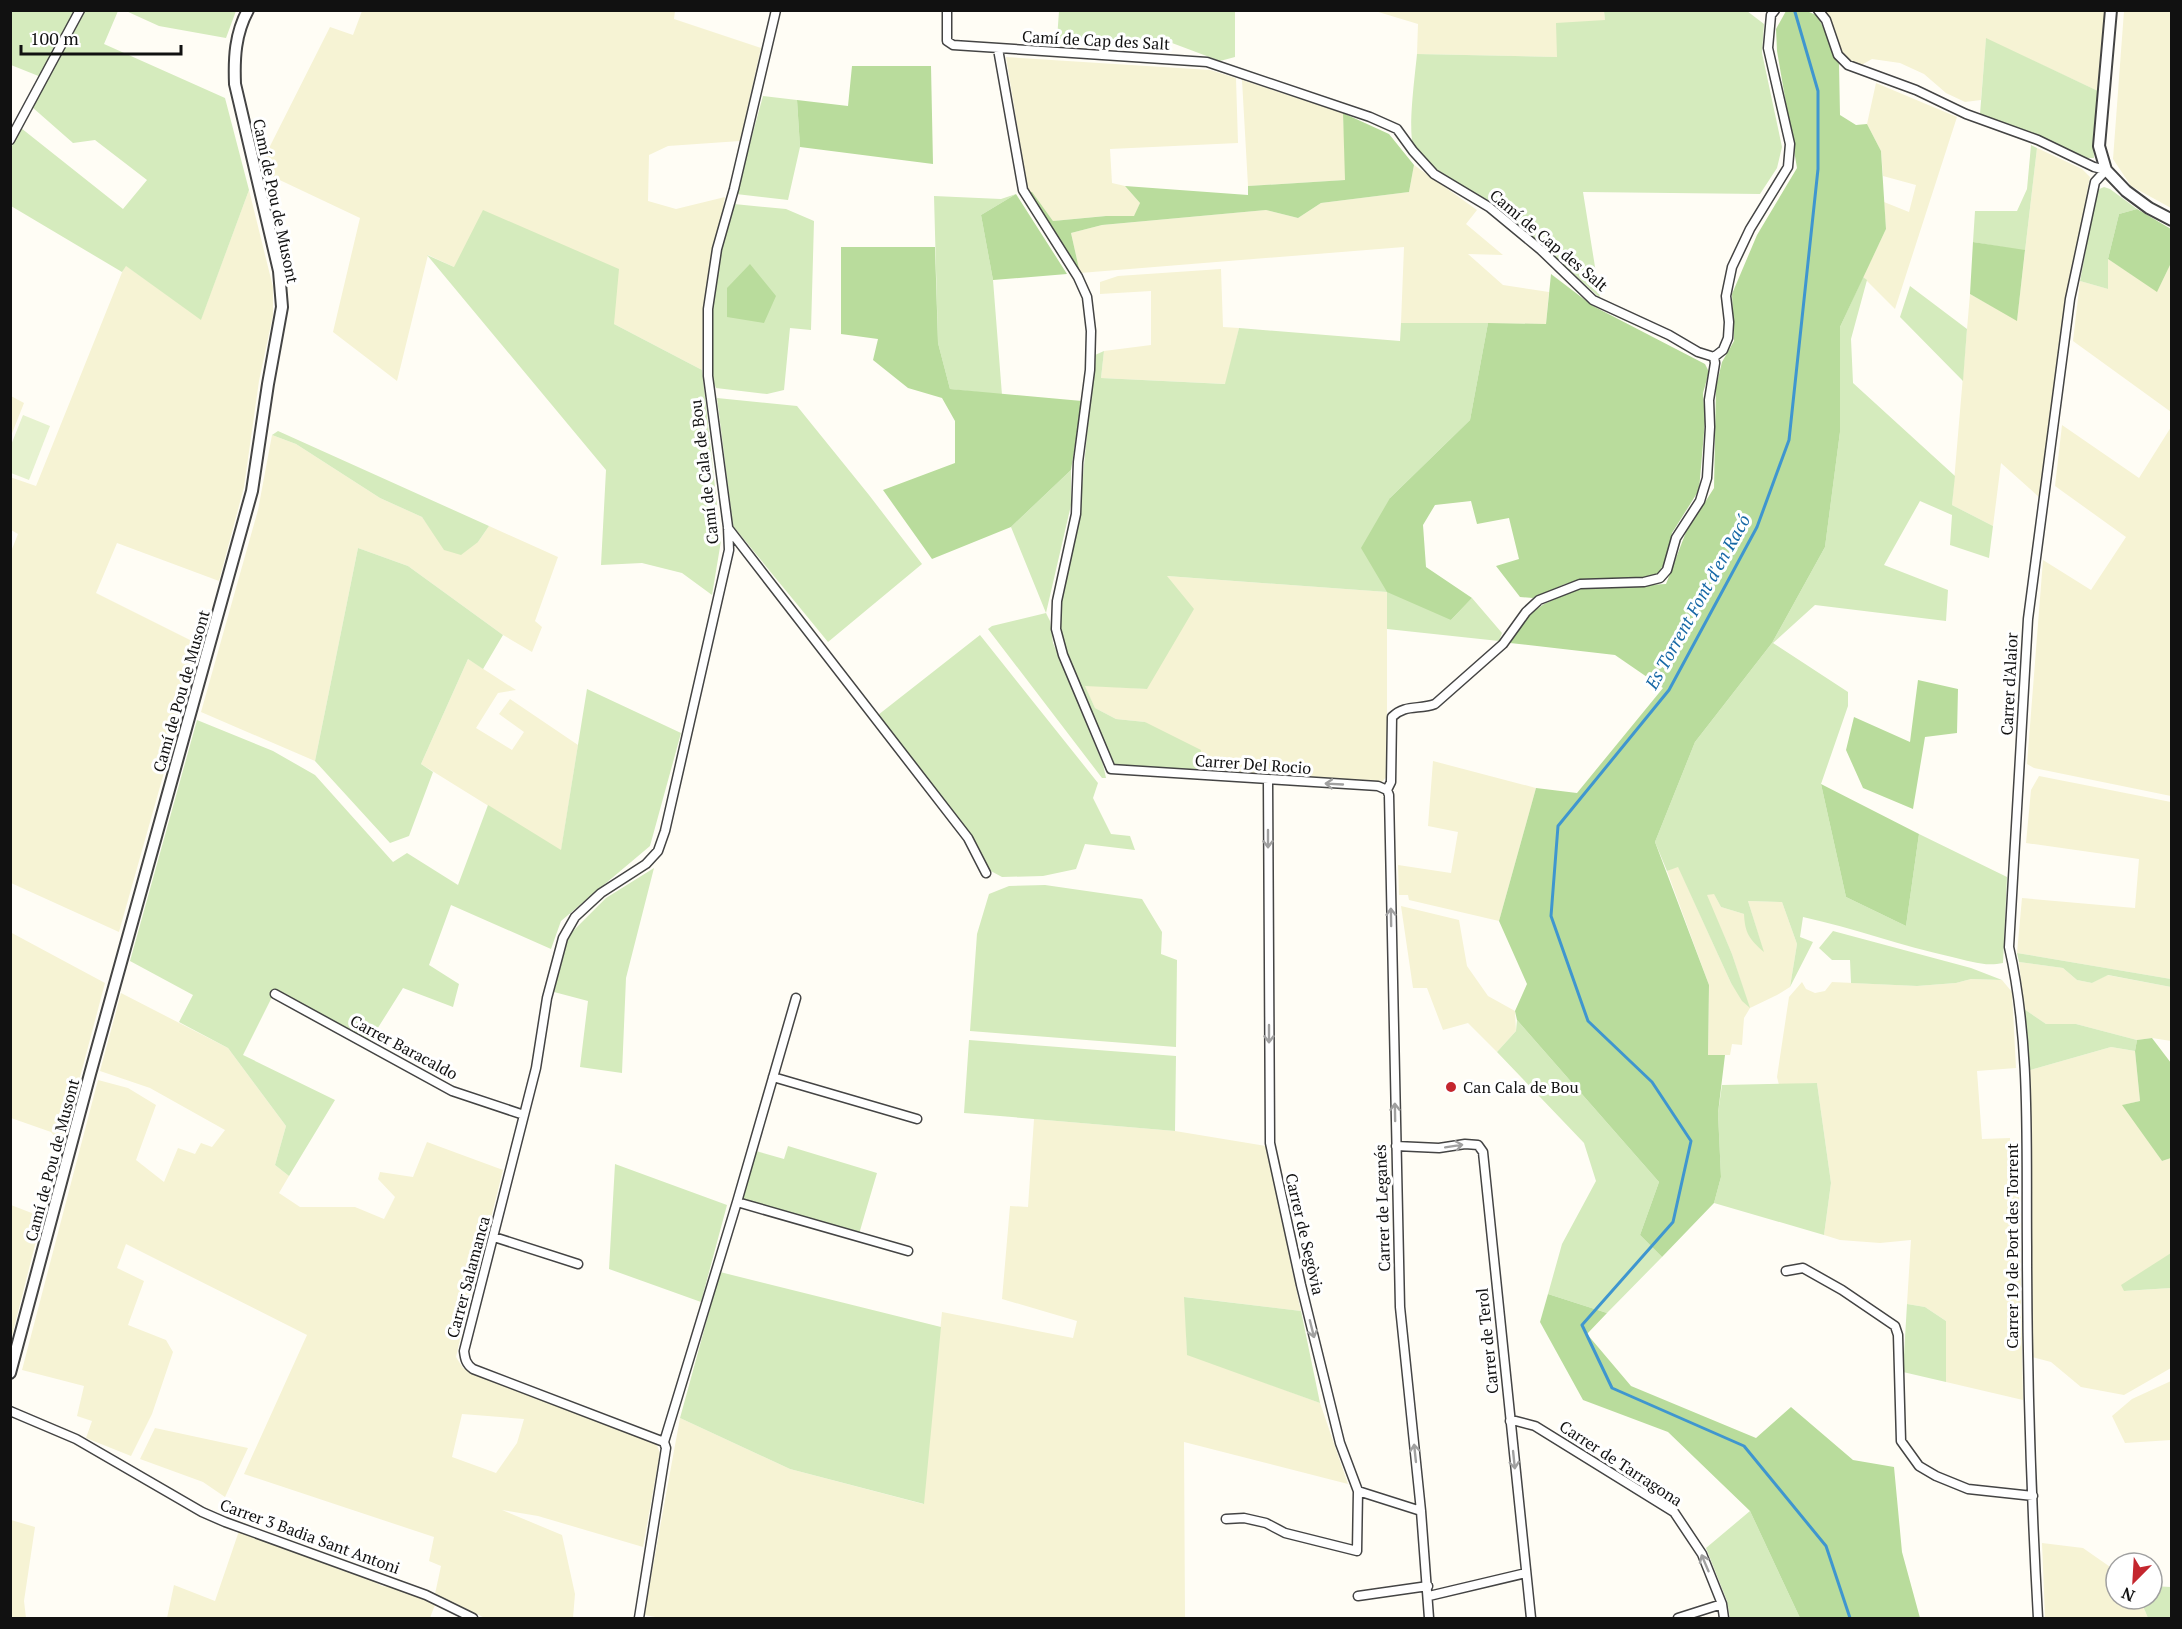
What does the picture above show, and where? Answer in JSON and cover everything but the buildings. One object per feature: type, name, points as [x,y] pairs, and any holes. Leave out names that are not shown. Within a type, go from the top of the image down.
[{"type":"street","points":[[10,140],[80,10]]},
{"type":"street","name":"Camí de Pou de Musont","points":[[10,1373],[90,1074],[252,491],[282,307],[279,271],[235,84],[234,54],[241,22],[248,10]]},
{"type":"street","name":"Camí de Cala de Bou","points":[[557,956],[562,938],[575,917],[601,893],[646,864],[658,851],[665,831],[729,550],[708,376],[708,309],[717,249],[734,189],[776,10]]},
{"type":"street","name":"Camí de Cap des Salt","points":[[947,10],[947,41],[953,45],[1207,62],[1370,117],[1397,129],[1434,174],[1489,207],[1541,250],[1593,300],[1669,335],[1698,352],[1714,357]]},
{"type":"street","points":[[1714,357],[1723,350],[1728,338],[1726,296],[1732,267],[1750,229],[1788,167],[1790,144],[1768,48],[1771,15],[1775,10]]},
{"type":"street","points":[[1818,10],[1826,20],[1838,54],[1848,64],[1916,90],[1966,114],[2038,140],[2094,167],[2106,170]]},
{"type":"street","points":[[2111,10],[2099,146],[2106,170],[2126,191],[2149,208],[2172,220]]},
{"type":"street","name":"Carrer Del Rocio","points":[[998,49],[1023,190],[1078,277],[1087,297],[1091,332],[1090,370],[1078,462],[1076,514],[1057,601],[1056,629],[1063,655],[1111,769],[1268,781],[1378,786],[1388,792]]},
{"type":"street","name":"Carrer d'Alaior","points":[[2014,874],[2028,619],[2044,495],[2070,300],[2095,182],[2106,170]]},
{"type":"street","name":"Carrer de Leganés","points":[[1429,1618],[1421,1511],[1400,1307],[1388,792],[1391,782],[1392,717],[1399,710],[1407,707],[1424,708],[1435,704],[1503,644],[1526,612],[1539,600],[1580,584],[1644,582],[1660,578],[1667,570],[1676,538],[1700,501],[1707,478],[1710,439],[1709,400],[1714,357]]},
{"type":"street","points":[[728,527],[968,838],[986,873]]},
{"type":"street","name":"Carrer de Segòvia","points":[[1226,1519],[1244,1518],[1266,1523],[1285,1533],[1357,1551],[1358,1491],[1340,1443],[1301,1285],[1270,1143],[1268,781]]},
{"type":"street","name":"Carrer 19 de Port des Torrent","points":[[2014,874],[2009,947],[2016,976],[2022,1028],[2026,1139],[2028,1419],[2038,1618]]},
{"type":"street","name":"Carrer Salamanca","points":[[557,956],[547,998],[536,1068],[464,1351],[465,1359],[468,1365],[664,1442]]},
{"type":"street","name":"Carrer Baracaldo","points":[[275,994],[452,1091],[524,1115]]},
{"type":"street","points":[[639,1618],[666,1448],[664,1442],[796,998]]},
{"type":"street","points":[[773,1077],[917,1119]]},
{"type":"street","name":"Carrer de Terol","points":[[1396,1146],[1439,1148],[1465,1144],[1478,1145],[1483,1152],[1531,1618]]},
{"type":"street","points":[[737,1202],[908,1251]]},
{"type":"street","points":[[494,1237],[578,1264]]},
{"type":"street","points":[[1786,1271],[1803,1268],[1842,1290],[1895,1326],[1898,1335],[1901,1441],[1920,1466],[1936,1476],[1968,1489],[2033,1496]]},
{"type":"street","name":"Carrer 3 Badia Sant Antoni","points":[[10,1411],[76,1439],[202,1512],[426,1595],[473,1618]]},
{"type":"street","name":"Carrer de Tarragona","points":[[1510,1421],[1516,1420],[1535,1426],[1674,1512],[1702,1554],[1722,1604],[1724,1618]]},
{"type":"street","points":[[1358,1491],[1421,1511]]},
{"type":"street","points":[[1358,1596],[1428,1591],[1526,1573]]},
{"type":"street","points":[[1678,1618],[1722,1604]]},
{"type":"shaded area","points":[[1604,10],[1605,20],[1557,57],[1417,54],[1418,24],[1375,11]]},
{"type":"shaded area","points":[[362,11],[675,11],[674,19],[761,48],[740,141],[668,146],[649,155],[648,201],[676,209],[725,197],[703,310],[702,370],[614,324],[454,267],[428,255],[397,381],[333,332],[360,218],[267,174],[262,162],[330,27],[353,35]]},
{"type":"shaded area","points":[[1822,11],[2105,11],[2098,91],[1986,39],[1981,100],[1965,102],[1946,93],[1924,74],[1900,63],[1872,59],[1858,67],[1844,57],[1830,22]]},
{"type":"shaded area","points":[[2124,11],[2171,11],[2171,208],[2131,186],[2113,159]]},
{"type":"shaded area","points":[[1006,57],[1210,70],[1236,78],[1238,143],[1110,149],[1112,183],[1125,186],[1140,203],[1134,217],[1105,216],[1053,221],[1032,193],[1028,192]]},
{"type":"shaded area","points":[[1242,80],[1343,113],[1346,180],[1248,186]]},
{"type":"shaded area","points":[[1876,83],[1957,117],[1895,309],[1863,277],[1886,229],[1884,202],[1909,212],[1916,185],[1883,176],[1881,151],[1867,124]]},
{"type":"shaded area","points":[[2037,148],[2082,169],[2090,177],[2062,327],[2062,342],[2040,498],[2001,463],[1993,526],[1952,505],[1970,294],[2017,320]]},
{"type":"shaded area","points":[[1414,165],[1477,210],[1466,224],[1503,255],[1468,254],[1503,285],[1549,292],[1546,324],[1401,323],[1404,247],[1080,273],[1071,233],[1102,225],[1266,210],[1298,218],[1321,203],[1409,192]]},
{"type":"shaded area","points":[[249,190],[273,287],[273,315],[259,381],[244,487],[219,581],[117,543],[96,593],[200,645],[119,932],[11,883],[10,554],[18,534],[11,530],[10,477],[36,486],[125,265],[201,319]]},
{"type":"shaded area","points":[[2108,259],[2157,291],[2171,263],[2171,412],[2073,341],[2080,281],[2108,289]]},
{"type":"shaded area","points":[[1221,269],[1223,327],[1239,328],[1226,384],[1101,378],[1104,351],[1151,345],[1151,291],[1100,294],[1100,282],[1118,276]]},
{"type":"shaded area","points":[[11,396],[24,403],[11,436]]},
{"type":"shaded area","points":[[2062,425],[2139,478],[2171,427],[2171,796],[2034,768],[2027,764],[2043,560],[2091,590],[2126,537],[2055,486]]},
{"type":"shaded area","points":[[272,435],[296,444],[380,498],[422,517],[432,531],[478,542],[489,526],[558,557],[535,621],[542,627],[532,652],[503,635],[408,566],[358,548],[315,761],[201,712],[258,510]]},
{"type":"shaded area","points":[[1166,576],[1387,592],[1387,776],[1382,782],[1201,772],[1145,722],[1116,719],[1095,708],[1084,685],[1147,689]]},
{"type":"shaded area","points":[[468,659],[516,690],[498,693],[476,728],[512,750],[524,732],[499,714],[510,699],[578,745],[561,851],[421,764]]},
{"type":"shaded area","points":[[1433,761],[1536,788],[1499,921],[1409,900],[1408,895],[1399,895],[1398,865],[1451,873],[1458,832],[1428,826]]},
{"type":"shaded area","points":[[2039,776],[2171,802],[2171,979],[2017,953],[2022,898],[2135,908],[2139,859],[2026,843],[2031,790]]},
{"type":"shaded area","points":[[1678,866],[1731,983],[1749,1007],[1732,954],[1706,895],[1714,893],[1721,907],[1744,914],[1763,950],[1748,901],[1782,902],[1797,944],[1790,987],[1750,1008],[1744,1018],[1742,1045],[1732,1044],[1730,1055],[1708,1055],[1709,985],[1667,871]]},
{"type":"shaded area","points":[[1401,906],[1459,920],[1467,966],[1488,996],[1515,1011],[1516,1031],[1497,1052],[1468,1023],[1443,1030],[1427,988],[1413,988]]},
{"type":"shaded area","points":[[10,932],[105,983],[62,1145],[51,1132],[11,1118]]},
{"type":"shaded area","points":[[2019,962],[2063,968],[2077,980],[2092,983],[2107,975],[2171,987],[2171,1041],[2152,1038],[2137,1040],[2076,1024],[2046,1024],[2024,1009]]},
{"type":"shaded area","points":[[1971,979],[2002,980],[2012,992],[2016,1068],[1977,1071],[1982,1139],[2010,1138],[2010,1142],[2018,1141],[2023,1400],[1946,1382],[1946,1321],[1925,1307],[1907,1304],[1911,1240],[1880,1243],[1840,1240],[1824,1235],[1831,1183],[1817,1083],[1779,1085],[1777,1077],[1789,997],[1802,982],[1806,989],[1815,993],[1825,991],[1832,982],[1917,986],[1956,983]]},
{"type":"shaded area","points":[[121,993],[228,1048],[286,1126],[275,1165],[289,1176],[279,1193],[300,1207],[355,1207],[384,1219],[395,1197],[378,1179],[380,1172],[413,1177],[427,1142],[503,1170],[456,1357],[463,1368],[656,1443],[660,1453],[643,1547],[538,1516],[502,1510],[562,1535],[575,1594],[573,1618],[485,1618],[435,1594],[441,1566],[429,1561],[434,1537],[244,1474],[307,1335],[126,1244],[117,1268],[144,1281],[128,1325],[166,1340],[173,1352],[152,1414],[131,1456],[86,1438],[92,1421],[77,1416],[84,1386],[22,1370],[98,1080],[128,1088],[156,1105],[136,1160],[164,1182],[178,1148],[195,1154],[201,1143],[212,1147],[225,1130],[150,1088],[100,1071]],"holes":[[[462,1414],[524,1419],[517,1443],[496,1473],[452,1457]]]},
{"type":"shaded area","points":[[2111,1047],[2135,1051],[2140,1101],[2123,1105],[2162,1161],[2171,1158],[2171,1253],[2125,1291],[2171,1288],[2171,1368],[2124,1395],[2081,1387],[2051,1362],[2032,1357],[2027,1071]]},
{"type":"shaded area","points":[[1034,1119],[1175,1131],[1266,1146],[1301,1311],[1185,1297],[1187,1354],[1320,1403],[1348,1484],[1184,1442],[1185,1618],[661,1618],[644,1615],[680,1418],[790,1469],[923,1504],[942,1312],[1073,1338],[1077,1321],[1002,1299],[1010,1206],[1028,1207]]},
{"type":"shaded area","points":[[10,1205],[42,1217],[11,1340]]},
{"type":"shaded area","points":[[2171,1381],[2171,1440],[2125,1443],[2112,1416],[2132,1399]]},
{"type":"shaded area","points":[[155,1428],[248,1448],[225,1497],[203,1482],[140,1459]]},
{"type":"shaded area","points":[[11,1520],[35,1527],[24,1601],[26,1618],[11,1618]]},
{"type":"shaded area","points":[[239,1531],[316,1557],[340,1570],[361,1574],[382,1586],[400,1589],[436,1602],[430,1618],[167,1618],[174,1585],[215,1601]]},
{"type":"shaded area","points":[[2042,1543],[2083,1548],[2104,1563],[2104,1611],[2145,1611],[2148,1618],[2045,1618]]},
{"type":"green space","points":[[10,11],[76,11],[41,77],[11,65]]},
{"type":"green space","points":[[85,11],[118,11],[104,44],[225,98],[249,190],[201,320],[126,266],[122,272],[11,206],[11,148],[21,128],[123,209],[147,180],[95,140],[73,143],[32,107]]},
{"type":"green space","points":[[126,11],[236,11],[226,38],[159,26]]},
{"type":"green space","points":[[1059,11],[1235,11],[1235,57],[1220,61],[1164,40],[1057,39]]},
{"type":"green space","points":[[1604,11],[1747,11],[1764,24],[1762,53],[1782,147],[1777,168],[1760,194],[1583,192],[1600,298],[1518,226],[1436,169],[1416,151],[1411,126],[1417,54],[1557,57],[1556,23],[1605,20]]},
{"type":"green space","points":[[1786,11],[1807,11],[1818,16],[1839,64],[1840,115],[1856,125],[1867,124],[1881,151],[1886,229],[1840,327],[1840,432],[1825,547],[1772,643],[1695,742],[1655,842],[1709,985],[1708,1055],[1725,1055],[1718,1113],[1721,1177],[1714,1203],[1662,1257],[1640,1235],[1659,1182],[1517,1020],[1515,1011],[1527,984],[1499,921],[1536,788],[1577,793],[1663,688],[1615,655],[1510,643],[1529,615],[1544,604],[1578,589],[1666,584],[1686,532],[1714,488],[1716,387],[1722,362],[1734,341],[1732,294],[1757,235],[1797,168],[1777,51],[1776,29]]},
{"type":"green space","points":[[1986,38],[2098,91],[2093,137],[2094,158],[2081,158],[1980,114]]},
{"type":"green space","points":[[852,66],[931,66],[933,164],[800,147],[797,100],[848,106]]},
{"type":"green space","points":[[763,96],[797,100],[800,147],[788,200],[736,194]]},
{"type":"green space","points":[[1343,113],[1389,134],[1414,165],[1409,192],[1321,203],[1298,218],[1266,210],[1102,225],[1071,233],[1080,273],[1028,192],[1032,192],[1053,221],[1134,216],[1140,203],[1125,186],[1248,195],[1248,186],[1345,180]]},
{"type":"green space","points":[[2031,145],[2037,148],[2025,251],[1973,242],[1975,211],[2017,211],[2027,189]]},
{"type":"green space","points":[[2104,187],[2137,209],[2119,214],[2108,259],[2108,289],[2080,281],[2097,190]]},
{"type":"green space","points":[[1016,194],[981,215],[993,280],[1002,395],[950,389],[938,343],[934,196],[1001,199]]},
{"type":"green space","points":[[1016,194],[1067,274],[993,280],[981,215]]},
{"type":"green space","points":[[734,204],[786,209],[814,221],[811,330],[790,328],[784,390],[767,394],[716,388],[712,380],[712,311],[721,253]]},
{"type":"green space","points":[[2137,209],[2171,229],[2171,263],[2157,292],[2108,259],[2119,214]]},
{"type":"green space","points":[[483,210],[619,269],[614,324],[702,370],[721,541],[712,595],[682,573],[642,563],[601,565],[606,470],[427,255],[454,267]]},
{"type":"green space","points":[[1973,242],[2025,250],[2017,321],[1970,294]]},
{"type":"green space","points":[[841,247],[935,247],[938,343],[950,389],[1082,401],[1071,470],[1011,527],[932,559],[883,490],[955,463],[955,421],[942,398],[908,388],[873,360],[878,339],[841,334]]},
{"type":"green space","points":[[750,264],[776,296],[764,323],[727,317],[727,288]]},
{"type":"green space","points":[[1551,274],[1593,306],[1705,364],[1709,372],[1703,393],[1705,421],[1699,490],[1672,533],[1666,562],[1657,574],[1637,580],[1593,579],[1565,584],[1533,598],[1520,597],[1496,566],[1519,559],[1509,518],[1477,524],[1471,501],[1435,505],[1423,525],[1426,567],[1472,598],[1451,620],[1387,592],[1361,548],[1390,498],[1470,420],[1488,323],[1546,324]]},
{"type":"green space","points":[[1863,277],[1867,280],[1851,339],[1853,383],[1955,476],[1952,505],[1993,526],[1989,558],[1950,545],[1952,515],[1920,501],[1884,565],[1948,590],[1946,621],[1815,605],[1773,643],[1848,692],[1848,706],[1821,784],[1846,897],[1906,926],[1919,834],[2007,877],[2003,963],[1971,962],[1803,917],[1800,937],[1813,942],[1790,987],[1797,944],[1782,902],[1748,901],[1764,952],[1749,935],[1745,926],[1744,914],[1721,907],[1714,894],[1707,895],[1732,954],[1750,1008],[1742,1001],[1731,983],[1678,867],[1667,871],[1655,842],[1695,742],[1772,643],[1825,547],[1840,432],[1840,327]]},
{"type":"green space","points":[[1910,286],[1967,329],[1963,381],[1900,317]]},
{"type":"green space","points":[[1401,323],[1488,323],[1470,420],[1390,498],[1451,620],[1472,598],[1502,633],[1499,641],[1387,629],[1387,592],[1167,576],[1194,609],[1147,689],[1085,686],[1095,708],[1116,719],[1145,722],[1201,750],[1201,772],[1115,765],[1069,663],[1061,631],[1060,602],[1079,515],[1095,355],[1104,351],[1101,378],[1225,384],[1239,328],[1400,341]]},
{"type":"green space","points":[[717,398],[797,406],[922,564],[828,642],[733,526]]},
{"type":"green space","points":[[23,415],[50,426],[29,480],[11,473],[11,445]]},
{"type":"green space","points":[[278,431],[489,526],[478,542],[461,555],[444,550],[422,517],[380,498],[296,444],[272,435]]},
{"type":"green space","points":[[1071,470],[1071,505],[1046,613],[1011,527]]},
{"type":"green space","points":[[358,548],[408,566],[503,635],[483,669],[468,659],[421,764],[433,772],[409,836],[390,843],[315,761]]},
{"type":"green space","points":[[1046,613],[1050,621],[1053,643],[1103,764],[1106,778],[1102,778],[988,629],[992,626]]},
{"type":"green space","points":[[980,635],[1098,783],[1093,798],[1111,834],[1130,836],[1135,850],[1085,844],[1076,869],[1043,876],[1002,877],[989,870],[965,829],[878,715]]},
{"type":"green space","points":[[1918,680],[1958,689],[1957,733],[1925,737],[1913,809],[1863,788],[1846,750],[1854,717],[1910,742]]},
{"type":"green space","points":[[587,689],[681,733],[650,846],[561,921],[551,949],[451,905],[429,965],[459,984],[453,1007],[403,988],[369,1042],[275,991],[243,1055],[335,1100],[289,1176],[275,1165],[286,1126],[228,1048],[179,1022],[193,995],[130,961],[197,720],[273,751],[315,775],[393,862],[407,853],[458,885],[488,805],[561,850]]},
{"type":"green space","points":[[1821,784],[1919,834],[1906,926],[1846,897]]},
{"type":"green space","points":[[654,868],[626,978],[622,1073],[580,1067],[588,1001],[554,992],[569,935],[606,898]]},
{"type":"green space","points":[[1045,885],[1142,899],[1162,932],[1161,954],[1177,960],[1176,1047],[970,1031],[977,934],[989,894],[1009,886]]},
{"type":"green space","points":[[1833,931],[1971,968],[2002,980],[1971,979],[1956,983],[1917,986],[1851,983],[1850,960],[1832,960],[1819,948]]},
{"type":"green space","points":[[2017,953],[2171,979],[2171,987],[2108,975],[2092,983],[2077,980],[2063,968],[2019,962]]},
{"type":"green space","points":[[2024,1009],[2046,1024],[2076,1024],[2137,1040],[2135,1051],[2111,1047],[2027,1071]]},
{"type":"green space","points":[[1517,1020],[1659,1182],[1640,1235],[1662,1257],[1607,1313],[1548,1294],[1562,1244],[1596,1181],[1584,1143],[1497,1052],[1516,1031]]},
{"type":"green space","points":[[2152,1038],[2171,1063],[2171,1158],[2162,1161],[2122,1105],[2140,1101],[2135,1051],[2137,1040]]},
{"type":"green space","points":[[969,1040],[1176,1056],[1175,1131],[964,1113]]},
{"type":"green space","points":[[1817,1083],[1831,1183],[1824,1235],[1714,1203],[1721,1177],[1718,1113],[1722,1085]]},
{"type":"green space","points":[[788,1146],[877,1173],[859,1234],[742,1199],[756,1151],[784,1159]]},
{"type":"green space","points":[[615,1164],[727,1205],[701,1302],[609,1269]]},
{"type":"green space","points":[[2171,1253],[2171,1288],[2124,1291],[2121,1285]]},
{"type":"green space","points":[[720,1272],[941,1327],[924,1504],[790,1469],[680,1418]]},
{"type":"green space","points":[[1548,1294],[1607,1313],[1587,1334],[1631,1386],[1756,1438],[1791,1407],[1853,1460],[1894,1467],[1902,1552],[1920,1618],[1800,1618],[1750,1511],[1668,1432],[1583,1400],[1540,1322]]},
{"type":"green space","points":[[1184,1297],[1301,1311],[1320,1403],[1187,1355]]},
{"type":"green space","points":[[1907,1304],[1925,1307],[1946,1321],[1946,1382],[1903,1372]]},
{"type":"green space","points":[[1750,1511],[1800,1618],[1730,1618],[1727,1601],[1706,1548]]},
{"type":"green space","points":[[2164,1587],[2171,1587],[2171,1618],[2148,1618],[2145,1611],[2164,1611]]},
{"type":"waterway","name":"Es Torrent Font d'en Racó","points":[[1795,12],[1818,91],[1818,169],[1789,440],[1757,527],[1669,690],[1558,826],[1551,916],[1588,1021],[1652,1082],[1691,1141],[1673,1222],[1582,1325],[1612,1388],[1744,1446],[1826,1546],[1850,1618]]},
{"type":"place","name":"Can Cala de Bou","points":[[1451,1087]]}]
